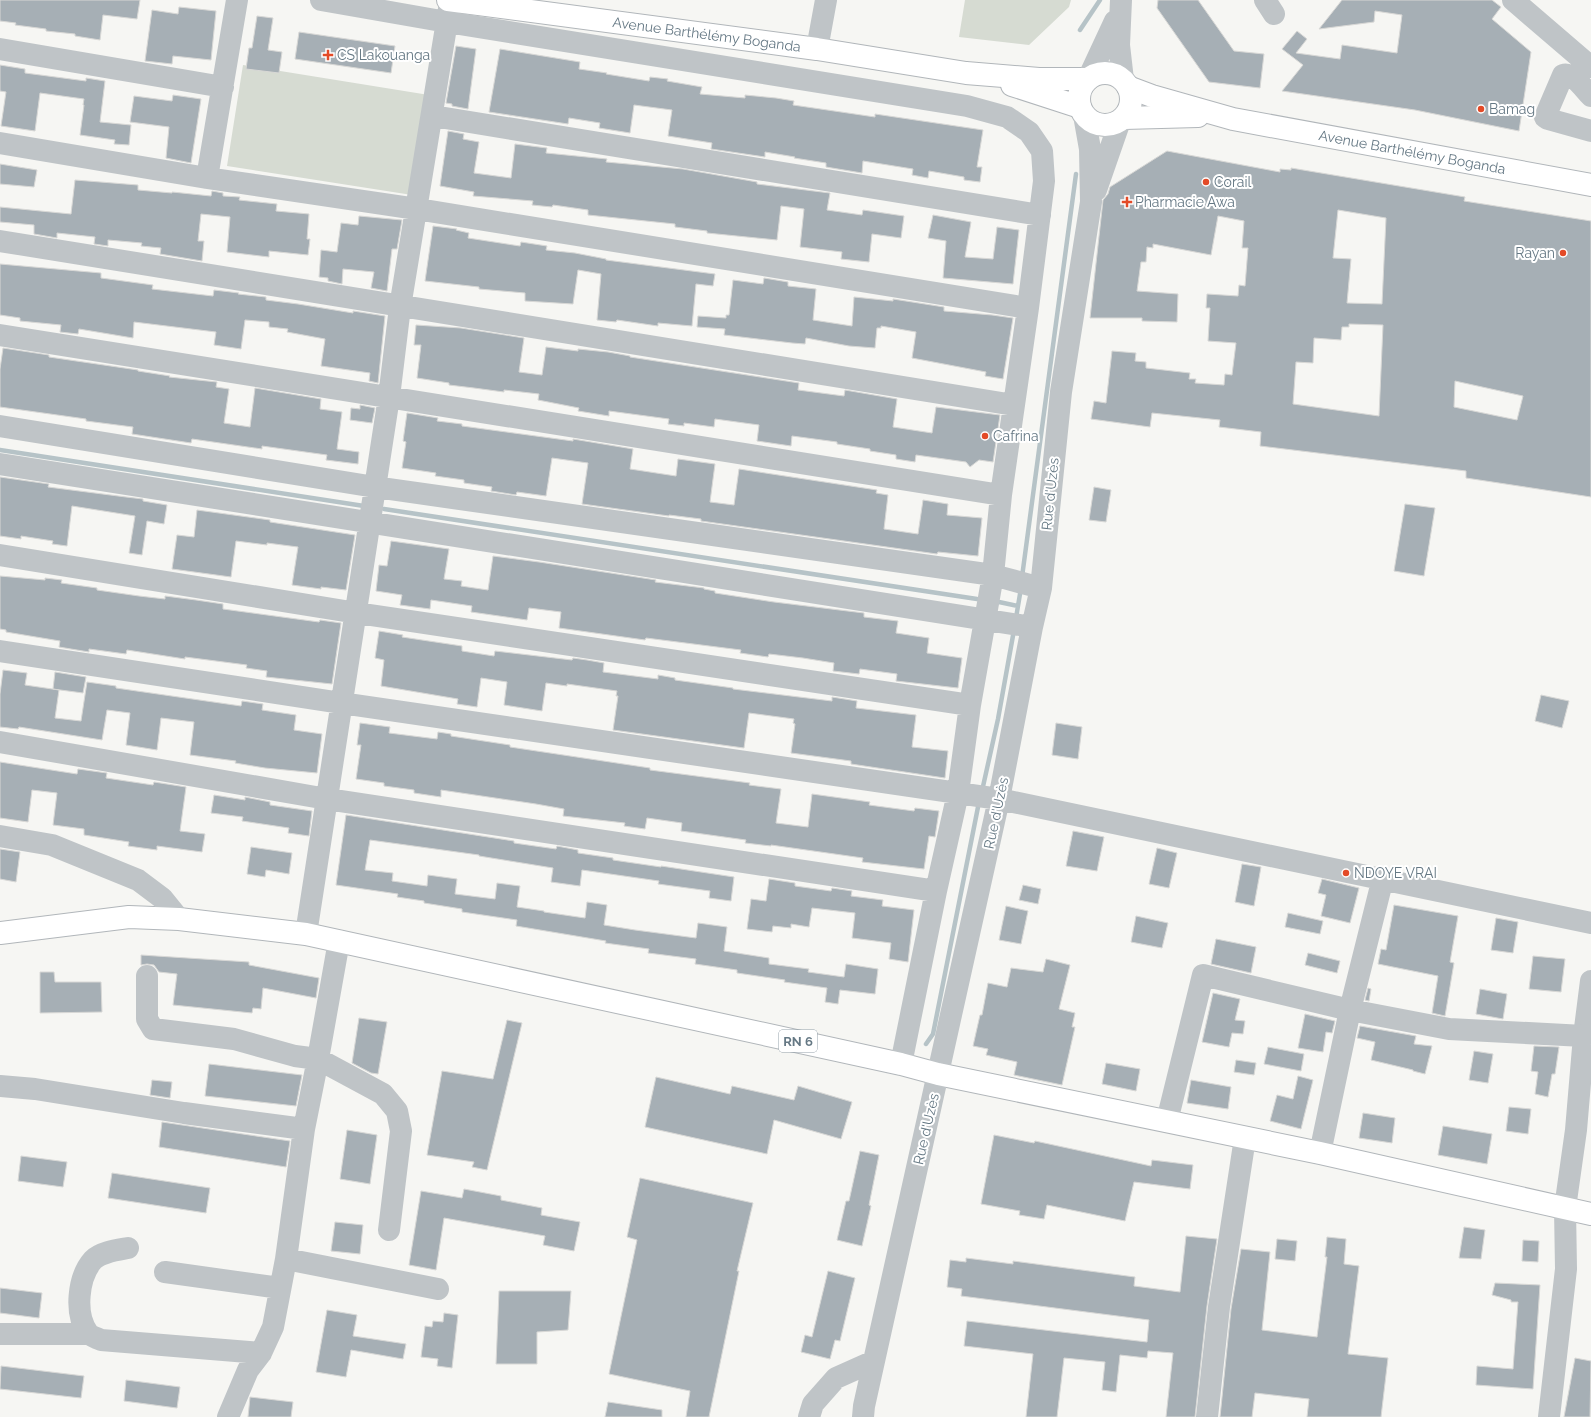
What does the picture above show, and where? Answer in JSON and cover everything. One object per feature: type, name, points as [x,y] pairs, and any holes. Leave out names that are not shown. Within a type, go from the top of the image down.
[{"type":"main road","name":"Avenue Barthélémy Boganda","points":[[448,0],[817,49],[966,72],[1039,79],[1088,79]]},
{"type":"main road","name":"Avenue Barthélémy Boganda","points":[[966,72],[1046,96],[1082,111]]},
{"type":"main road","points":[[1104,73],[1114,75],[1126,84],[1131,95],[1131,103],[1128,111],[1122,119],[1111,125],[1101,125],[1092,122],[1082,111],[1079,94],[1082,86],[1088,79],[1104,73]]},
{"type":"main road","name":"Avenue Barthélémy Boganda","points":[[1126,84],[1152,96],[1233,119],[1591,185]]},
{"type":"main road","name":"Avenue Barthélémy Boganda","points":[[1122,119],[1194,116],[1233,119]]},
{"type":"main road","name":"RN 6","points":[[0,933],[129,917],[179,919],[306,934],[901,1064],[938,1074],[1320,1153],[1591,1214]]},
{"type":"street","points":[[207,178],[237,0]]},
{"type":"street","points":[[321,0],[447,22],[967,106],[1007,117],[1029,132],[1042,151],[1044,181],[1028,308],[1000,495],[993,575],[970,706],[958,793],[936,891],[901,1064]]},
{"type":"street","points":[[306,934],[390,397],[400,307],[433,116],[451,0]]},
{"type":"street","points":[[817,49],[826,0]]},
{"type":"street","points":[[1513,0],[1591,67]]},
{"type":"street","points":[[1088,79],[1120,5]]},
{"type":"street","points":[[1120,5],[1119,45],[1126,84]]},
{"type":"street","points":[[0,49],[223,86]]},
{"type":"street","points":[[1591,96],[1571,76],[1566,74],[1563,75],[1545,116],[1548,119],[1591,131]]},
{"type":"street","name":"Rue d'Uzès","points":[[863,1417],[874,1361],[999,799],[1032,627],[1041,588],[1061,392],[1091,202],[1090,149],[1082,111]]},
{"type":"street","points":[[433,116],[1040,215]]},
{"type":"street","name":"Rue d'Uzès","points":[[1091,202],[1122,119]]},
{"type":"street","points":[[0,143],[207,178],[416,209],[1028,308]]},
{"type":"street","points":[[0,241],[400,307],[1014,405]]},
{"type":"street","points":[[0,335],[1000,495]]},
{"type":"street","points":[[0,426],[375,487],[993,575],[1041,588]]},
{"type":"street","points":[[0,464],[1032,627]]},
{"type":"street","points":[[0,554],[356,613],[970,706]]},
{"type":"street","points":[[0,651],[342,704],[999,799],[1591,922]]},
{"type":"street","points":[[0,742],[327,799],[936,891]]},
{"type":"street","points":[[0,836],[52,845],[138,880],[162,898],[179,919]]},
{"type":"street","points":[[1320,1153],[1350,1010],[1383,878]]},
{"type":"street","points":[[228,1417],[248,1370],[261,1353],[273,1327],[286,1259],[304,1129],[339,941]]},
{"type":"street","points":[[1167,1121],[1203,975],[1350,1010],[1449,1029],[1584,1036]]},
{"type":"street","points":[[147,976],[147,1019],[153,1029],[234,1039],[295,1056],[318,1059],[383,1094],[397,1111],[401,1131],[389,1230]]},
{"type":"street","points":[[1549,1417],[1566,1269],[1565,1208],[1584,1132],[1584,1036],[1591,981]]},
{"type":"street","points":[[0,1086],[35,1089],[304,1129]]},
{"type":"street","points":[[1207,1417],[1219,1307],[1245,1138]]},
{"type":"street","points":[[88,1334],[81,1315],[79,1291],[85,1273],[94,1259],[108,1252],[128,1248]]},
{"type":"street","points":[[286,1259],[438,1289]]},
{"type":"street","points":[[165,1272],[280,1288]]},
{"type":"street","points":[[0,1334],[88,1334],[101,1340],[261,1353]]},
{"type":"street","points":[[809,1417],[813,1404],[836,1378],[874,1361]]},
{"type":"shaded area","points":[[965,0],[1071,0],[1069,7],[1029,45],[959,37]]},
{"type":"shaded area","points":[[243,65],[429,95],[412,195],[227,166]]},
{"type":"building","points":[[0,0],[140,0],[137,19],[103,15],[100,40],[75,36],[75,34],[46,31],[46,29],[15,25],[16,23],[0,21]]},
{"type":"building","points":[[1158,0],[1198,0],[1234,51],[1264,54],[1260,88],[1209,82],[1157,8]]},
{"type":"building","points":[[1342,0],[1492,0],[1501,7],[1492,19],[1531,52],[1519,131],[1415,110],[1282,91],[1303,65],[1282,49],[1297,31],[1307,39],[1296,53],[1340,59],[1342,45],[1397,53],[1402,15],[1375,11],[1374,22],[1319,29]]},
{"type":"building","points":[[179,7],[216,11],[211,60],[173,56],[172,64],[145,61],[152,10],[178,14]]},
{"type":"building","points":[[257,16],[273,18],[268,50],[282,52],[279,73],[246,69],[249,48],[252,48]]},
{"type":"building","points":[[299,32],[395,46],[391,73],[295,59]]},
{"type":"building","points":[[456,46],[476,49],[468,109],[452,106],[452,104],[446,103]]},
{"type":"building","points":[[500,49],[580,62],[579,69],[607,73],[606,74],[649,81],[650,77],[668,79],[667,81],[702,87],[700,94],[745,98],[745,95],[776,98],[794,101],[793,105],[875,117],[875,114],[983,130],[977,167],[982,167],[980,182],[964,180],[964,177],[929,171],[928,178],[912,175],[913,169],[863,161],[862,173],[826,167],[826,163],[765,152],[765,157],[711,149],[712,143],[668,136],[672,110],[634,105],[630,133],[599,128],[600,123],[569,118],[568,124],[489,112]]},
{"type":"building","points":[[0,65],[25,69],[25,73],[86,81],[86,78],[105,81],[100,122],[131,125],[129,145],[114,144],[115,140],[80,135],[84,99],[40,93],[35,131],[1,126],[6,92],[0,91]]},
{"type":"building","points":[[173,95],[201,99],[191,163],[166,158],[169,127],[130,122],[134,96],[172,101]]},
{"type":"building","points":[[448,131],[464,134],[463,139],[479,142],[474,173],[511,178],[515,144],[547,148],[546,153],[607,159],[606,162],[683,169],[757,182],[757,184],[830,193],[827,210],[862,215],[863,210],[904,216],[901,238],[872,234],[869,262],[841,259],[842,252],[800,247],[804,209],[781,206],[777,240],[707,233],[707,231],[675,227],[675,224],[588,215],[588,210],[553,205],[552,207],[532,205],[533,201],[473,196],[474,192],[440,186]]},
{"type":"building","points":[[1167,151],[1280,172],[1280,169],[1291,170],[1291,168],[1465,197],[1464,201],[1591,221],[1591,497],[1466,478],[1466,471],[1260,446],[1261,432],[1219,427],[1220,420],[1152,413],[1150,427],[1091,419],[1094,401],[1106,403],[1112,351],[1136,353],[1135,361],[1146,362],[1146,368],[1190,373],[1189,379],[1196,379],[1195,383],[1224,385],[1225,374],[1232,375],[1236,343],[1208,341],[1210,308],[1206,308],[1207,294],[1238,296],[1239,285],[1245,286],[1248,248],[1242,248],[1244,221],[1218,216],[1211,255],[1153,244],[1153,248],[1147,247],[1146,262],[1141,262],[1137,291],[1178,294],[1177,322],[1142,321],[1142,318],[1090,318],[1103,200],[1108,194],[1110,187]],"holes":[[[1338,210],[1386,218],[1382,304],[1347,303],[1351,259],[1333,258]],[[1349,324],[1383,325],[1379,416],[1293,404],[1296,362],[1313,363],[1314,338],[1341,340],[1342,327],[1349,327]],[[1455,381],[1523,396],[1517,420],[1454,407]]]},
{"type":"building","points":[[0,164],[37,170],[34,187],[0,184]]},
{"type":"building","points":[[75,180],[138,185],[138,190],[172,193],[211,196],[212,191],[223,193],[223,196],[240,197],[239,200],[277,204],[276,211],[309,214],[307,239],[310,239],[308,255],[269,251],[269,257],[227,252],[230,217],[201,214],[198,241],[204,241],[202,261],[160,254],[161,248],[141,246],[142,243],[108,240],[108,246],[94,244],[95,237],[57,233],[57,238],[34,234],[34,225],[0,222],[0,207],[71,214]]},
{"type":"building","points":[[933,215],[971,222],[965,257],[993,259],[997,227],[1019,230],[1013,284],[943,278],[946,241],[928,238]]},
{"type":"building","points":[[359,216],[402,220],[397,249],[392,249],[387,291],[371,288],[374,272],[343,269],[342,284],[328,281],[328,278],[319,277],[321,250],[337,252],[341,223],[358,225]]},
{"type":"building","points":[[433,226],[457,229],[456,230],[469,233],[468,238],[520,246],[521,242],[547,246],[546,250],[575,253],[606,260],[715,274],[713,286],[696,284],[692,326],[658,323],[658,326],[617,320],[616,322],[597,320],[601,274],[578,270],[573,304],[525,301],[525,293],[479,289],[479,287],[425,281]]},
{"type":"building","points":[[0,264],[101,273],[101,278],[153,285],[152,289],[213,296],[214,290],[266,297],[266,300],[353,313],[353,311],[385,316],[378,383],[369,381],[370,373],[321,366],[325,339],[287,332],[288,329],[269,327],[269,322],[245,320],[241,349],[214,345],[216,332],[134,322],[133,338],[79,329],[78,334],[60,332],[61,325],[20,321],[20,318],[0,315]]},
{"type":"building","points":[[764,278],[788,282],[788,286],[816,289],[813,320],[852,326],[854,297],[893,301],[893,299],[944,307],[944,311],[1013,318],[1003,379],[985,376],[986,372],[912,358],[916,332],[881,326],[881,328],[877,328],[875,348],[849,346],[806,338],[805,344],[724,335],[725,329],[697,327],[698,316],[726,318],[726,315],[729,315],[733,280],[763,284]]},
{"type":"building","points":[[416,325],[461,328],[524,338],[519,372],[542,375],[546,347],[578,351],[578,349],[608,352],[630,357],[799,383],[798,390],[844,396],[845,390],[897,399],[893,427],[932,433],[936,407],[1000,415],[993,462],[979,460],[970,467],[966,462],[916,455],[915,462],[896,459],[896,455],[837,444],[837,442],[792,436],[791,446],[757,441],[759,425],[715,419],[714,427],[684,423],[684,426],[668,424],[669,419],[609,411],[609,416],[578,411],[579,408],[538,400],[539,394],[504,390],[504,392],[449,385],[449,383],[417,378],[421,345],[414,345]]},
{"type":"building","points":[[3,348],[49,355],[49,357],[138,370],[170,376],[169,377],[217,382],[216,387],[229,389],[224,423],[250,427],[255,388],[321,399],[320,409],[342,412],[337,449],[359,452],[358,464],[326,460],[327,455],[262,446],[262,449],[192,439],[191,443],[132,434],[133,427],[0,407],[0,369]]},
{"type":"building","points":[[360,405],[375,408],[372,423],[350,420],[351,408],[360,409]]},
{"type":"building","points":[[407,413],[438,418],[437,421],[462,424],[462,426],[573,441],[573,439],[633,449],[630,469],[676,476],[678,459],[715,464],[710,502],[734,505],[739,469],[877,490],[876,493],[888,495],[884,529],[918,534],[923,500],[948,504],[947,515],[982,518],[978,556],[938,552],[937,554],[701,521],[701,519],[582,504],[588,463],[552,458],[546,496],[517,492],[516,495],[491,491],[492,487],[464,483],[464,480],[435,476],[436,473],[402,468],[406,442],[403,441]]},
{"type":"building","points":[[0,477],[49,484],[48,487],[143,499],[143,501],[167,505],[164,524],[147,521],[142,555],[129,553],[135,516],[72,506],[67,546],[52,544],[53,541],[21,536],[21,539],[0,536]]},
{"type":"building","points":[[1094,487],[1111,490],[1106,522],[1089,520]]},
{"type":"building","points":[[1405,504],[1435,508],[1424,576],[1394,571]]},
{"type":"building","points":[[197,510],[270,520],[270,522],[355,535],[346,590],[321,587],[321,589],[292,585],[298,547],[267,543],[267,545],[236,541],[231,577],[172,569],[177,535],[194,537]]},
{"type":"building","points":[[391,541],[449,549],[444,579],[462,581],[461,586],[488,590],[493,556],[656,580],[655,582],[704,588],[715,591],[715,593],[864,613],[864,617],[898,621],[896,633],[929,638],[927,653],[962,658],[958,688],[896,681],[897,674],[860,669],[859,674],[833,671],[834,663],[803,658],[769,654],[768,657],[740,653],[741,650],[646,638],[645,640],[559,628],[561,612],[529,608],[527,620],[471,612],[472,606],[431,600],[430,609],[400,605],[402,595],[376,591],[379,565],[387,566]]},
{"type":"building","points":[[0,576],[62,580],[61,583],[97,588],[97,590],[165,599],[165,596],[196,600],[223,604],[223,609],[319,622],[320,620],[341,623],[332,684],[266,677],[267,671],[246,668],[247,665],[185,657],[185,659],[127,650],[126,654],[89,649],[89,652],[59,647],[60,641],[6,632],[6,630],[0,629]]},
{"type":"building","points":[[379,631],[403,635],[402,637],[462,646],[462,651],[494,656],[495,651],[572,660],[573,658],[604,663],[603,672],[658,679],[658,675],[675,678],[675,680],[733,689],[832,701],[832,697],[857,701],[856,708],[916,715],[912,747],[948,751],[945,778],[851,764],[851,761],[791,753],[795,724],[793,723],[794,719],[749,713],[744,748],[613,730],[618,696],[616,696],[617,691],[567,684],[567,686],[546,683],[542,711],[504,705],[507,682],[481,678],[477,707],[457,704],[458,699],[381,686],[384,660],[375,658]]},
{"type":"building","points":[[3,670],[27,673],[25,685],[59,690],[55,718],[81,721],[87,682],[116,686],[116,688],[241,706],[242,701],[263,704],[262,710],[296,715],[294,730],[322,734],[317,773],[265,768],[235,763],[236,761],[190,755],[194,722],[161,718],[157,750],[126,745],[130,713],[107,710],[102,740],[19,727],[18,729],[0,727],[0,694]]},
{"type":"building","points":[[55,672],[86,677],[83,693],[53,689]]},
{"type":"building","points":[[1541,695],[1569,701],[1562,728],[1535,721]]},
{"type":"building","points":[[360,723],[390,727],[389,733],[437,739],[438,732],[451,734],[451,736],[510,745],[510,747],[650,768],[650,770],[750,783],[749,785],[781,789],[776,823],[808,827],[812,794],[870,802],[869,805],[914,811],[915,808],[939,811],[935,837],[929,836],[924,869],[862,862],[863,858],[771,845],[745,843],[746,840],[681,831],[682,823],[647,818],[645,829],[624,826],[625,823],[563,816],[564,809],[536,804],[441,790],[441,797],[414,793],[414,790],[384,786],[384,783],[356,779],[361,745],[357,745]]},
{"type":"building","points":[[1056,723],[1082,727],[1078,759],[1052,755]]},
{"type":"building","points":[[0,762],[77,774],[78,769],[107,773],[106,778],[153,785],[154,782],[186,787],[180,831],[205,834],[202,852],[157,846],[157,850],[128,846],[129,842],[84,835],[84,829],[53,825],[57,793],[32,790],[28,822],[0,818]]},
{"type":"building","points":[[214,795],[245,800],[245,797],[270,802],[270,805],[312,811],[309,836],[288,833],[289,828],[242,821],[243,817],[211,813]]},
{"type":"building","points":[[346,815],[514,841],[514,843],[556,849],[557,846],[578,850],[578,853],[613,858],[613,860],[734,877],[731,901],[709,898],[710,891],[658,884],[659,881],[582,870],[580,886],[551,882],[553,868],[479,855],[370,840],[365,870],[393,873],[392,881],[427,886],[428,875],[457,879],[455,894],[495,899],[497,883],[520,886],[517,907],[585,918],[587,902],[607,905],[604,925],[635,930],[696,938],[698,923],[727,927],[724,951],[769,958],[769,964],[809,969],[808,972],[844,977],[846,964],[878,969],[875,994],[840,990],[838,1004],[825,1002],[827,988],[784,982],[785,980],[737,973],[737,970],[695,964],[696,959],[648,953],[649,949],[605,943],[606,941],[516,926],[517,920],[462,912],[462,909],[397,897],[398,894],[336,885]]},
{"type":"building","points":[[1073,831],[1104,837],[1097,871],[1066,866]]},
{"type":"building","points":[[251,847],[292,853],[289,874],[266,870],[265,877],[247,874]]},
{"type":"building","points":[[1157,848],[1177,853],[1169,888],[1149,884]]},
{"type":"building","points":[[0,849],[20,852],[16,882],[0,879]]},
{"type":"building","points":[[1242,864],[1261,867],[1254,906],[1235,902]]},
{"type":"building","points":[[769,879],[795,883],[795,886],[831,891],[832,888],[852,891],[851,896],[883,900],[882,906],[914,910],[908,962],[889,959],[891,943],[852,938],[855,913],[812,908],[809,927],[791,924],[791,928],[773,926],[772,932],[747,929],[751,899],[766,901]]},
{"type":"building","points":[[1322,879],[1359,888],[1350,923],[1321,916],[1326,895],[1318,893]]},
{"type":"building","points":[[1023,885],[1041,889],[1038,904],[1019,900]]},
{"type":"building","points":[[1394,905],[1458,916],[1450,962],[1454,963],[1445,1016],[1432,1013],[1438,976],[1378,964],[1381,949],[1386,950]]},
{"type":"building","points":[[1006,906],[1028,911],[1021,944],[999,940]]},
{"type":"building","points":[[1288,913],[1323,921],[1320,934],[1285,927]]},
{"type":"building","points":[[1136,916],[1168,923],[1162,948],[1131,942]]},
{"type":"building","points":[[1496,918],[1518,922],[1513,953],[1491,950]]},
{"type":"building","points":[[1216,939],[1256,947],[1251,973],[1211,964]]},
{"type":"building","points":[[1308,953],[1340,961],[1337,973],[1305,965]]},
{"type":"building","points":[[141,955],[249,962],[249,965],[319,978],[316,998],[263,988],[261,1009],[253,1008],[252,1013],[173,1005],[177,974],[159,972],[154,965],[141,965]]},
{"type":"building","points":[[1533,956],[1565,959],[1561,992],[1529,989]]},
{"type":"building","points":[[1046,959],[1070,965],[1059,1009],[1075,1013],[1072,1027],[1075,1027],[1062,1085],[1014,1075],[1017,1062],[986,1055],[988,1049],[973,1046],[980,1015],[982,1015],[988,983],[1007,987],[1011,968],[1043,972]]},
{"type":"building","points":[[40,972],[54,972],[55,982],[101,982],[102,1012],[40,1013]]},
{"type":"building","points":[[1368,988],[1371,989],[1369,1001],[1365,1000]]},
{"type":"building","points":[[1480,989],[1507,994],[1503,1019],[1476,1014]]},
{"type":"building","points":[[1213,993],[1240,999],[1235,1020],[1245,1021],[1243,1034],[1232,1033],[1229,1047],[1202,1042]]},
{"type":"building","points":[[1305,1014],[1335,1021],[1332,1033],[1326,1032],[1323,1052],[1298,1048]]},
{"type":"building","points":[[359,1018],[387,1022],[378,1074],[371,1073],[352,1063]]},
{"type":"building","points":[[507,1020],[522,1023],[487,1170],[472,1167],[474,1162],[427,1155],[442,1071],[493,1079]]},
{"type":"building","points":[[1360,1026],[1416,1036],[1414,1044],[1432,1046],[1425,1074],[1371,1060],[1375,1042],[1357,1038]]},
{"type":"building","points":[[1534,1046],[1559,1047],[1555,1074],[1552,1074],[1548,1097],[1535,1094],[1538,1072],[1531,1071]]},
{"type":"building","points":[[1268,1047],[1304,1054],[1301,1071],[1264,1064]]},
{"type":"building","points":[[1474,1051],[1493,1054],[1488,1083],[1469,1080]]},
{"type":"building","points":[[1236,1060],[1256,1063],[1254,1075],[1234,1072]]},
{"type":"building","points":[[1106,1063],[1140,1069],[1136,1091],[1102,1084]]},
{"type":"building","points":[[209,1064],[302,1075],[296,1106],[205,1096]]},
{"type":"building","points":[[1298,1076],[1313,1080],[1301,1129],[1270,1121],[1277,1095],[1293,1099]]},
{"type":"building","points":[[656,1077],[730,1094],[732,1086],[794,1100],[798,1086],[852,1102],[841,1139],[774,1120],[767,1154],[645,1127]]},
{"type":"building","points":[[152,1080],[172,1082],[170,1098],[150,1095]]},
{"type":"building","points":[[1191,1080],[1231,1087],[1228,1109],[1187,1103]]},
{"type":"building","points":[[1509,1107],[1531,1109],[1528,1134],[1506,1131]]},
{"type":"building","points":[[1363,1113],[1395,1118],[1392,1143],[1359,1138]]},
{"type":"building","points":[[162,1122],[290,1141],[286,1167],[159,1147]]},
{"type":"building","points":[[1443,1126],[1492,1134],[1487,1164],[1438,1155]]},
{"type":"building","points":[[347,1130],[377,1135],[370,1184],[340,1179]]},
{"type":"building","points":[[994,1135],[1034,1143],[1035,1141],[1151,1166],[1152,1160],[1193,1165],[1190,1189],[1134,1182],[1125,1221],[1047,1205],[1044,1219],[1019,1215],[1020,1211],[981,1204]]},
{"type":"building","points":[[860,1151],[879,1155],[869,1205],[871,1206],[862,1246],[837,1240],[846,1201],[849,1201]]},
{"type":"building","points":[[21,1156],[67,1162],[63,1187],[18,1181]]},
{"type":"building","points":[[112,1173],[210,1188],[206,1213],[108,1198]]},
{"type":"building","points":[[640,1178],[753,1203],[737,1271],[739,1271],[709,1417],[686,1417],[690,1391],[609,1374],[637,1240],[627,1237]]},
{"type":"building","points":[[464,1189],[501,1196],[501,1200],[542,1208],[541,1215],[580,1222],[574,1251],[543,1245],[545,1236],[444,1218],[436,1270],[409,1265],[421,1191],[462,1198]]},
{"type":"building","points":[[335,1222],[363,1225],[360,1254],[331,1251]]},
{"type":"building","points":[[1464,1227],[1485,1230],[1481,1259],[1459,1258]]},
{"type":"building","points":[[1186,1236],[1217,1239],[1207,1306],[1195,1417],[1166,1417],[1173,1353],[1148,1351],[1147,1358],[1120,1355],[1116,1392],[1102,1390],[1105,1362],[1064,1358],[1057,1417],[1026,1417],[1033,1354],[964,1346],[967,1321],[1147,1342],[1149,1320],[961,1296],[962,1289],[947,1287],[950,1260],[966,1262],[966,1258],[1013,1264],[1013,1261],[1135,1277],[1134,1286],[1180,1292]]},
{"type":"building","points":[[1327,1237],[1346,1239],[1344,1264],[1359,1266],[1348,1354],[1388,1358],[1381,1417],[1307,1417],[1309,1399],[1255,1393],[1252,1417],[1220,1417],[1231,1309],[1241,1249],[1270,1252],[1262,1330],[1317,1337],[1327,1257],[1325,1257]]},
{"type":"building","points":[[1277,1239],[1297,1241],[1295,1261],[1275,1259]]},
{"type":"building","points":[[1523,1240],[1539,1241],[1538,1262],[1522,1261]]},
{"type":"building","points":[[828,1271],[855,1278],[840,1341],[835,1340],[830,1359],[801,1352],[805,1335],[812,1337]]},
{"type":"building","points":[[1495,1283],[1540,1285],[1533,1389],[1476,1385],[1477,1366],[1513,1369],[1518,1302],[1511,1302],[1511,1300],[1492,1295]]},
{"type":"building","points":[[0,1288],[42,1293],[39,1318],[0,1313]]},
{"type":"building","points":[[499,1291],[571,1291],[568,1330],[537,1332],[537,1364],[496,1364]]},
{"type":"building","points":[[327,1310],[357,1315],[353,1336],[406,1344],[403,1359],[351,1350],[346,1377],[316,1372]]},
{"type":"building","points":[[444,1313],[458,1315],[452,1368],[437,1366],[438,1359],[421,1357],[425,1326],[432,1327],[433,1321],[443,1322]]},
{"type":"building","points":[[1575,1358],[1591,1361],[1590,1417],[1564,1417]]},
{"type":"building","points":[[1,1366],[84,1376],[81,1398],[0,1389]]},
{"type":"building","points":[[126,1380],[180,1387],[177,1408],[124,1401]]},
{"type":"building","points":[[250,1397],[293,1402],[291,1417],[248,1417]]},
{"type":"building","points":[[608,1402],[662,1410],[662,1417],[605,1417]]},
{"type":"waterway","points":[[1080,30],[1100,0]]},
{"type":"waterway","points":[[1022,577],[1076,174]]},
{"type":"waterway","points":[[0,450],[364,506]]},
{"type":"waterway","points":[[384,509],[977,599]]},
{"type":"waterway","points":[[1016,618],[1021,588]]},
{"type":"waterway","points":[[999,602],[1018,606]]},
{"type":"waterway","points":[[982,791],[998,719],[1014,630]]},
{"type":"waterway","points":[[926,1044],[933,1034],[979,802]]},
{"type":"place","name":"CS Lakouanga","points":[[328,55]]},
{"type":"place","name":"Bamag","points":[[1481,109]]},
{"type":"place","name":"Corail","points":[[1206,182]]},
{"type":"place","name":"Pharmacie Awa","points":[[1127,202]]},
{"type":"place","name":"Rayan","points":[[1563,253]]},
{"type":"place","name":"Cafrina","points":[[985,436]]},
{"type":"place","name":"NDOYE VRAI","points":[[1346,873]]}]
